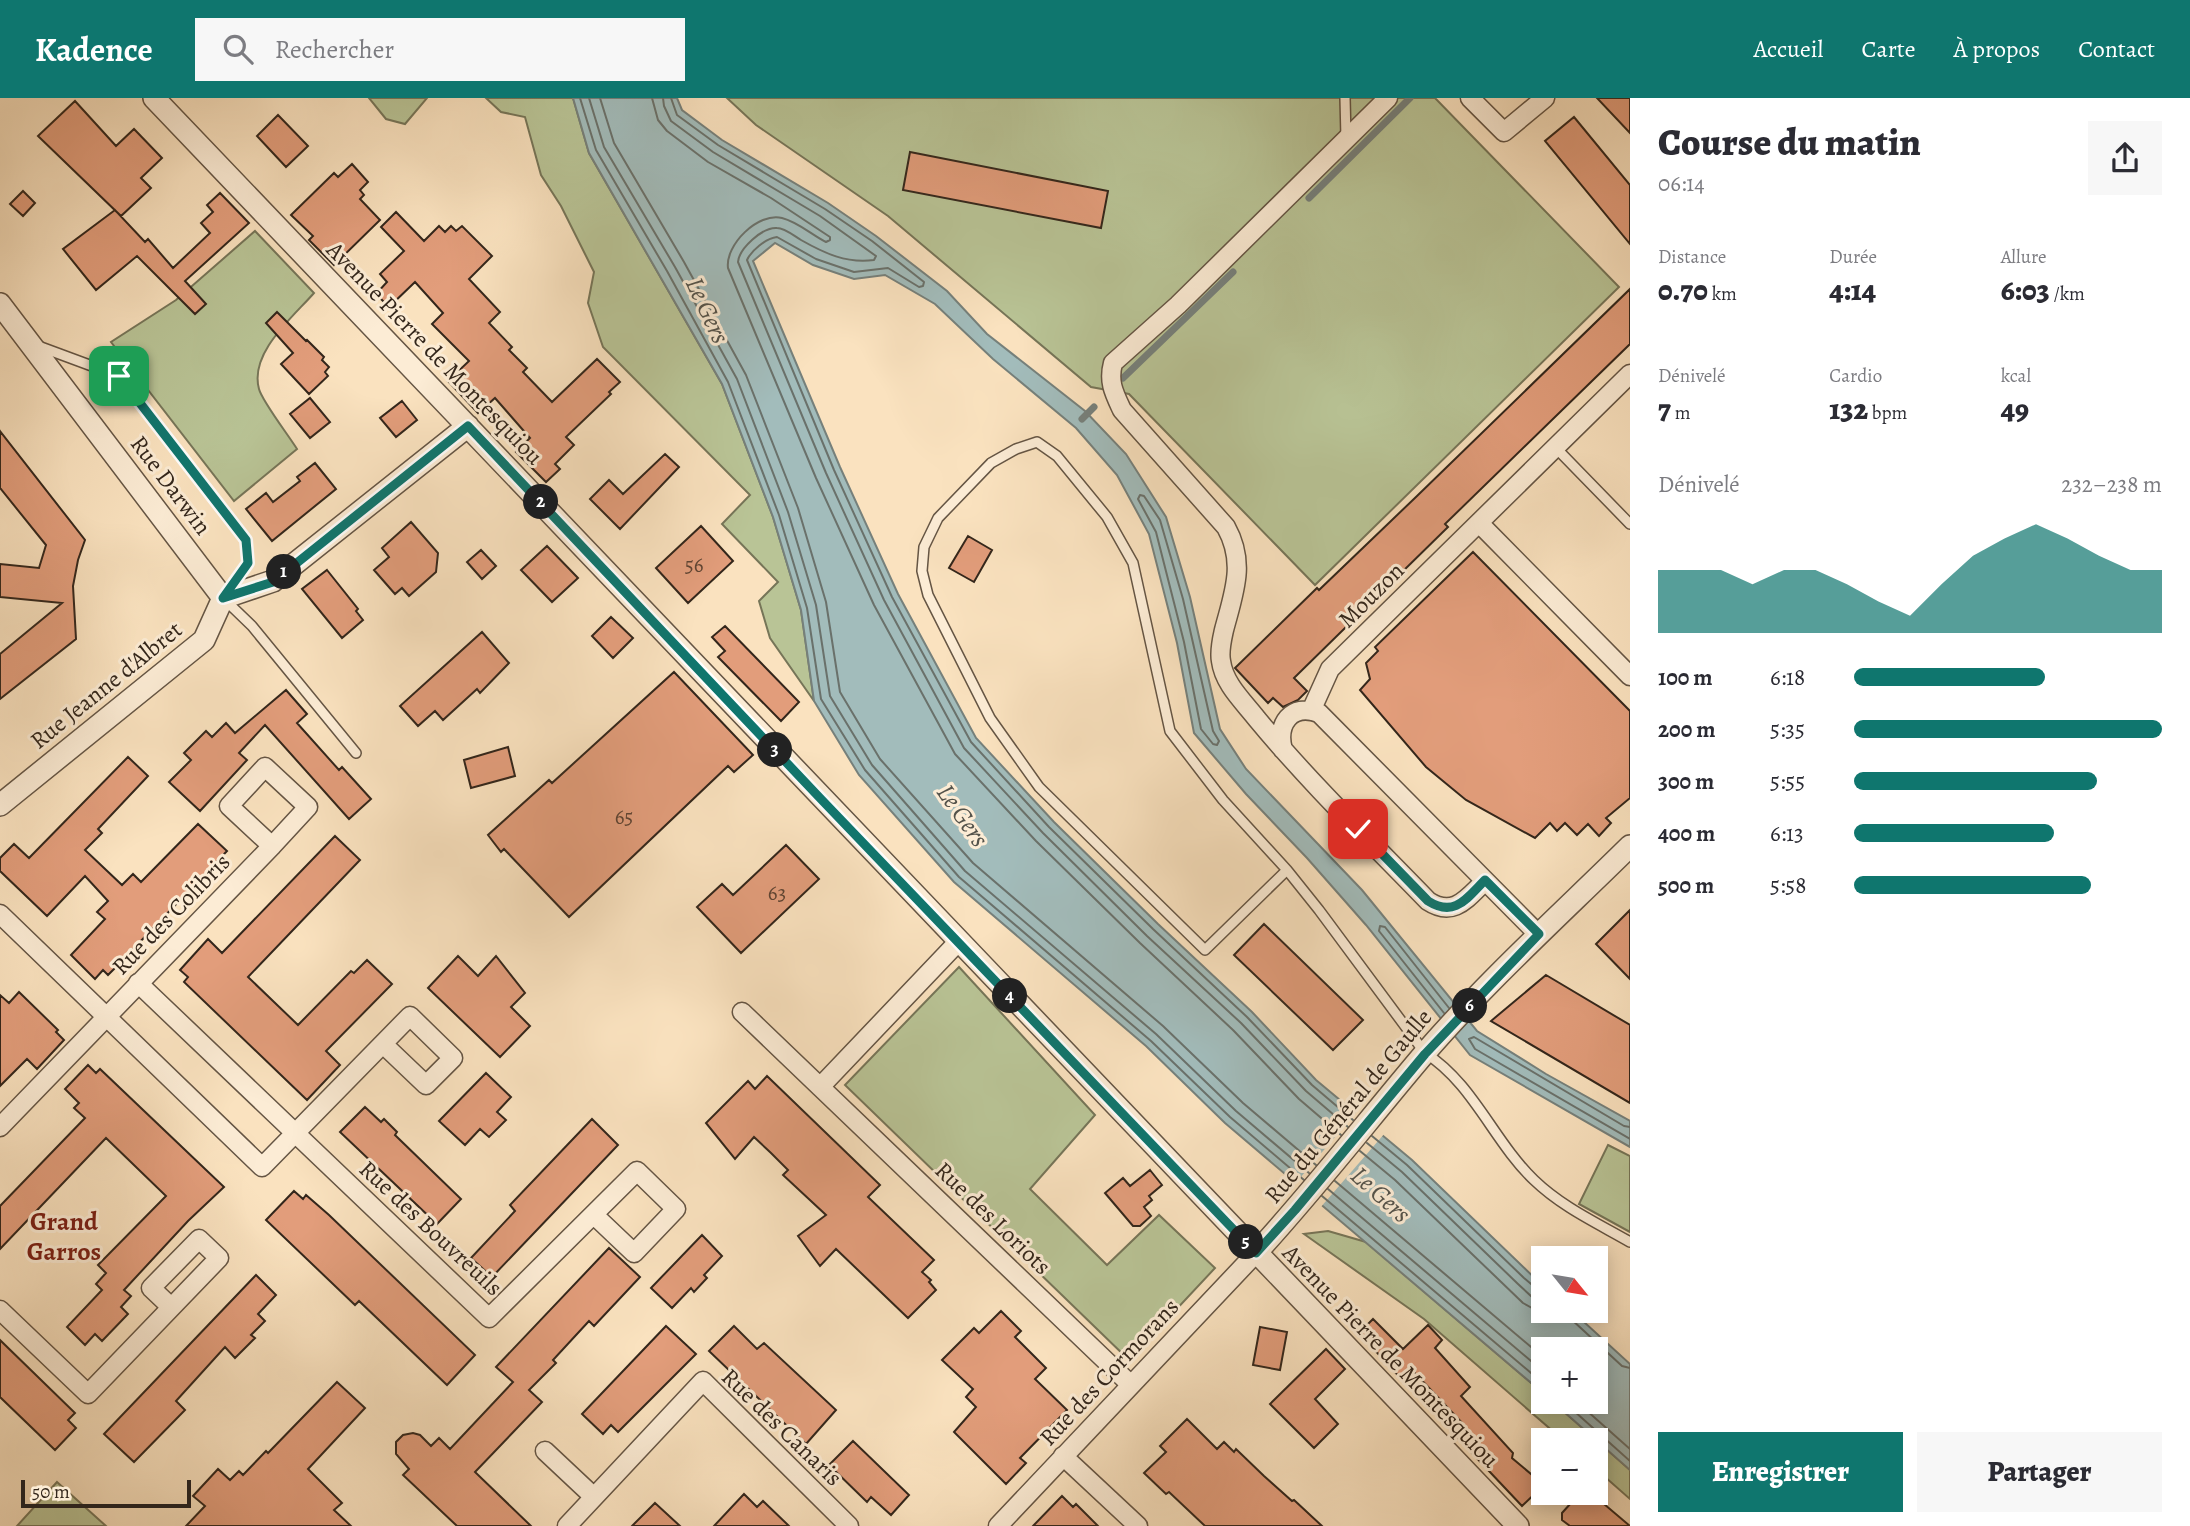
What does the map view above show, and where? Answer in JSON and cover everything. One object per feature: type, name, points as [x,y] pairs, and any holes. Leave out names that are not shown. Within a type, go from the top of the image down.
[{"type":"street","name":"Avenue Pierre de Montesquiou","points":[[154,98],[1518,1526]]},
{"type":"street","points":[[1388,98],[1178,305],[1113,363],[1110,376],[1112,390],[1122,410],[1226,527],[1235,542],[1238,560],[1236,580],[1221,643],[1220,660],[1228,683],[1283,750],[1428,901],[1444,908],[1455,907],[1485,880]]},
{"type":"street","points":[[1470,98],[1504,132],[1545,98]]},
{"type":"street","name":"Rue Darwin","points":[[0,304],[223,598]]},
{"type":"street","name":"Mouzon","points":[[1311,711],[1330,669],[1630,374]]},
{"type":"street","points":[[223,598],[273,582],[468,426]]},
{"type":"street","points":[[1479,523],[1630,676]]},
{"type":"street","name":"Rue Jeanne d'Albret","points":[[0,805],[204,640],[223,598]]},
{"type":"street","points":[[1283,750],[1279,737],[1282,726],[1291,715],[1300,711],[1311,711],[1326,719],[1539,934]]},
{"type":"street","name":"Rue des Colibris","points":[[0,1127],[272,846],[308,807],[265,767],[229,806],[272,846]]},
{"type":"street","name":"Rue du Général de Gaulle","points":[[1256,1253],[1430,1048],[1539,934],[1630,846]]},
{"type":"street","points":[[0,914],[262,1167],[383,1044]]},
{"type":"street","points":[[820,1087],[958,942]]},
{"type":"street","name":"Rue des Bouvreuils","points":[[138,983],[489,1318],[637,1171],[676,1209],[634,1253],[594,1215]]},
{"type":"street","name":"Rue des Loriots","points":[[742,1012],[1131,1385]]},
{"type":"street","name":"Rue des Cormorans","points":[[998,1526],[1256,1253]]},
{"type":"street","points":[[0,1310],[88,1394],[171,1307]]},
{"type":"street","name":"Rue des Canaris","points":[[567,1526],[703,1381],[849,1526]]},
{"type":"street","points":[[545,1451],[594,1497]]},
{"type":"street","points":[[1063,1456],[1138,1526]]},
{"type":"lane","points":[[1345,98],[1346,140]]},
{"type":"lane","points":[[30,343],[119,376],[246,540],[248,563],[223,598],[252,626],[356,753]]},
{"type":"lane","points":[[1287,870],[1205,950],[1039,787],[990,718],[928,595],[922,571],[924,547],[938,519],[991,463],[1016,449],[1037,442],[1057,456],[1107,517],[1133,563],[1170,731],[1223,800],[1287,870],[1437,1060],[1471,1098],[1533,1180],[1562,1203],[1630,1242]]},
{"type":"lane","points":[[1555,447],[1630,524]]},
{"type":"green space","points":[[369,98],[427,98],[405,124],[386,119]]},
{"type":"green space","points":[[486,98],[573,98],[589,153],[722,384],[773,517],[801,610],[814,701],[770,638],[759,601],[778,582],[722,524],[750,495],[603,347],[588,303],[594,272],[561,206],[541,175],[525,117],[501,112]]},
{"type":"green space","points":[[727,98],[1435,98],[1619,287],[1315,585],[1129,394],[1091,387],[888,216],[756,125]]},
{"type":"green space","points":[[255,231],[314,293],[266,349],[258,376],[261,394],[297,449],[234,501],[111,342],[176,300]]},
{"type":"green space","points":[[959,967],[1095,1115],[1030,1189],[1107,1265],[1159,1215],[1215,1268],[1129,1360],[845,1085]]},
{"type":"green space","points":[[1608,1145],[1630,1156],[1630,1232],[1579,1204]]},
{"type":"green space","points":[[1328,1231],[1366,1242],[1531,1383],[1531,1412],[1424,1319],[1304,1234]]},
{"type":"green space","points":[[1533,1414],[1567,1414],[1582,1428],[1549,1428]]},
{"type":"green space","points":[[1608,1451],[1630,1470],[1630,1499],[1608,1480]]},
{"type":"green space","points":[[57,1482],[106,1526],[17,1526]]},
{"type":"water","name":"Le Gers","points":[[573,98],[677,98],[682,110],[722,140],[828,203],[947,291],[987,334],[1085,411],[1126,454],[1166,517],[1190,597],[1220,729],[1246,769],[1362,890],[1477,1031],[1630,1121],[1630,1147],[1470,1055],[1366,925],[1194,733],[1177,643],[1149,534],[1117,475],[1076,428],[993,359],[935,304],[885,275],[854,279],[813,265],[775,243],[753,261],[840,467],[898,594],[976,738],[1054,822],[1252,1012],[1316,1080],[1412,1160],[1531,1274],[1531,1323],[1585,1323],[1600,1337],[1531,1337],[1531,1383],[1225,1123],[1146,1046],[954,882],[859,775],[814,701],[801,610],[773,517],[722,384],[589,153]]},
{"type":"water","points":[[1608,1344],[1630,1364],[1630,1470],[1608,1451],[1608,1428],[1582,1428],[1567,1414],[1608,1414]]},
{"type":"pier","points":[[1358,1110],[1385,1133],[1320,1208],[1294,1185]]},
{"type":"building","points":[[1597,98],[1630,98],[1630,133]]},
{"type":"building","points":[[75,101],[116,146],[134,129],[162,158],[141,178],[151,188],[121,216],[38,136]]},
{"type":"building","points":[[278,115],[308,146],[286,167],[257,136]]},
{"type":"building","points":[[1574,117],[1630,185],[1630,244],[1545,141]]},
{"type":"building","points":[[910,152],[1108,191],[1101,228],[903,190]]},
{"type":"building","points":[[352,164],[368,182],[360,190],[364,195],[360,199],[380,220],[334,265],[309,240],[313,236],[291,215],[334,173],[338,177]]},
{"type":"building","points":[[23,191],[35,203],[23,216],[10,204]]},
{"type":"building","points":[[220,193],[249,223],[185,281],[206,304],[195,314],[137,256],[96,290],[63,249],[115,210],[145,242],[148,239],[173,268],[210,233],[201,223],[213,212],[207,205]]},
{"type":"building","points":[[396,212],[424,241],[439,226],[445,232],[451,226],[456,231],[462,226],[492,256],[469,279],[500,312],[489,323],[512,347],[509,350],[527,368],[523,372],[552,402],[597,359],[620,382],[566,437],[574,445],[555,464],[560,469],[546,482],[516,452],[530,438],[495,398],[478,413],[448,381],[469,361],[432,324],[443,313],[415,282],[389,307],[376,294],[387,282],[380,274],[404,251],[381,227]]},
{"type":"building","points":[[1630,289],[1630,344],[1445,524],[1448,527],[1294,678],[1307,691],[1298,700],[1283,707],[1273,698],[1268,703],[1235,668]]},
{"type":"building","points":[[277,312],[324,357],[322,360],[329,367],[325,372],[328,376],[309,394],[281,364],[293,353],[266,323]]},
{"type":"building","points":[[310,398],[330,422],[310,438],[290,414]]},
{"type":"building","points":[[402,401],[417,420],[396,437],[380,418]]},
{"type":"building","points":[[0,431],[85,540],[73,586],[76,639],[0,699],[0,654],[62,603],[0,597],[0,564],[39,568],[46,545],[0,488]]},
{"type":"building","points":[[665,454],[679,467],[620,529],[590,499],[609,480],[623,494]]},
{"type":"building","points":[[315,463],[336,489],[272,541],[246,509],[266,493],[273,502],[300,481],[297,477]]},
{"type":"building","points":[[411,522],[438,553],[436,572],[409,596],[402,588],[395,594],[374,570],[389,557],[382,548]]},
{"type":"building","points":[[701,526],[733,561],[688,603],[656,568]]},
{"type":"building","points":[[968,536],[992,550],[974,582],[949,568]]},
{"type":"building","points":[[547,546],[578,578],[552,602],[521,570]]},
{"type":"building","points":[[481,550],[496,566],[482,579],[467,562]]},
{"type":"building","points":[[1473,552],[1630,711],[1630,798],[1606,818],[1611,823],[1599,836],[1588,824],[1577,835],[1565,823],[1557,831],[1550,823],[1535,838],[1466,800],[1426,767],[1360,690],[1370,679],[1366,663],[1378,651],[1375,647]]},
{"type":"building","points":[[327,570],[358,609],[356,611],[363,620],[342,638],[302,589]]},
{"type":"building","points":[[611,617],[633,638],[613,658],[592,636]]},
{"type":"building","points":[[725,626],[799,702],[781,721],[718,657],[725,651],[712,637]]},
{"type":"building","points":[[482,632],[509,663],[480,693],[477,689],[443,720],[435,711],[418,726],[400,706]]},
{"type":"building","points":[[674,672],[753,755],[734,772],[728,766],[569,917],[504,849],[501,852],[488,835],[549,780],[552,783]]},
{"type":"building","points":[[286,690],[307,714],[297,723],[339,770],[342,767],[371,799],[349,819],[265,725],[239,753],[247,760],[200,811],[169,782],[191,760],[184,753],[206,731],[212,737],[226,723],[235,733]]},
{"type":"building","points":[[508,747],[515,776],[471,788],[464,760]]},
{"type":"building","points":[[128,757],[148,776],[98,829],[102,833],[85,850],[122,885],[133,874],[141,882],[198,824],[227,851],[108,975],[103,970],[95,979],[71,955],[105,919],[97,912],[108,901],[85,876],[47,916],[0,871],[0,858],[14,844],[29,858]]},
{"type":"building","points":[[335,836],[360,860],[248,977],[298,1025],[351,971],[354,973],[367,960],[392,984],[326,1051],[340,1065],[307,1100],[184,982],[188,977],[180,970],[208,939],[222,953]]},
{"type":"building","points":[[786,845],[819,879],[741,953],[697,907],[722,884],[733,895]]},
{"type":"building","points":[[1630,910],[1630,979],[1596,944]]},
{"type":"building","points":[[1264,924],[1363,1020],[1333,1050],[1234,955]]},
{"type":"building","points":[[458,956],[478,976],[496,956],[525,993],[511,1007],[530,1026],[500,1057],[428,988]]},
{"type":"building","points":[[1546,975],[1630,1025],[1630,1103],[1491,1021]]},
{"type":"building","points":[[19,992],[58,1030],[56,1032],[64,1040],[37,1069],[27,1059],[0,1086],[0,995],[9,1003]]},
{"type":"building","points":[[88,1065],[96,1073],[100,1069],[224,1187],[188,1221],[124,1290],[131,1296],[121,1307],[128,1314],[102,1341],[95,1334],[85,1345],[67,1327],[102,1290],[96,1284],[106,1273],[98,1265],[166,1196],[106,1138],[0,1249],[0,1206],[85,1118],[74,1108],[79,1103],[65,1089]]},
{"type":"building","points":[[486,1073],[511,1097],[497,1112],[506,1120],[489,1137],[480,1129],[465,1145],[439,1121]]},
{"type":"building","points":[[767,1076],[880,1185],[868,1197],[934,1260],[922,1272],[931,1280],[929,1282],[936,1290],[908,1318],[836,1249],[820,1266],[798,1236],[826,1215],[783,1175],[788,1170],[754,1137],[735,1159],[706,1123],[748,1081],[755,1089]]},
{"type":"building","points":[[365,1107],[381,1122],[384,1119],[397,1132],[395,1135],[461,1199],[437,1224],[340,1132]]},
{"type":"building","points":[[592,1119],[618,1145],[492,1277],[471,1258],[515,1211],[510,1205]]},
{"type":"building","points":[[1150,1170],[1162,1185],[1149,1196],[1152,1200],[1144,1207],[1151,1216],[1140,1226],[1133,1226],[1105,1193],[1123,1178],[1130,1186]]},
{"type":"building","points":[[294,1191],[303,1199],[306,1195],[329,1215],[475,1355],[447,1385],[359,1301],[355,1305],[266,1220]]},
{"type":"building","points":[[702,1235],[722,1256],[704,1275],[707,1278],[694,1292],[691,1288],[672,1308],[651,1288]]},
{"type":"building","points":[[609,1248],[640,1277],[594,1326],[589,1321],[553,1360],[556,1363],[529,1390],[542,1402],[475,1472],[531,1526],[457,1526],[403,1475],[409,1469],[396,1454],[396,1442],[403,1435],[413,1433],[420,1435],[431,1446],[439,1438],[450,1449],[513,1382],[496,1367]]},
{"type":"building","points":[[256,1275],[276,1295],[258,1314],[265,1321],[251,1335],[255,1338],[235,1358],[225,1347],[176,1401],[185,1410],[134,1462],[104,1434]]},
{"type":"building","points":[[1001,1311],[1021,1331],[1015,1337],[1046,1368],[1035,1379],[1067,1410],[1020,1458],[1026,1463],[1006,1484],[954,1432],[976,1407],[966,1397],[973,1389],[942,1360],[974,1328],[979,1333]]},
{"type":"building","points":[[1373,1319],[1403,1349],[1428,1325],[1442,1340],[1435,1348],[1470,1387],[1461,1396],[1513,1453],[1512,1458],[1531,1474],[1531,1497],[1522,1506],[1455,1435],[1465,1426],[1414,1372],[1405,1383],[1359,1333]]},
{"type":"building","points":[[666,1326],[696,1354],[618,1432],[611,1425],[603,1434],[582,1414]]},
{"type":"building","points":[[734,1326],[757,1349],[764,1343],[836,1410],[806,1444],[709,1351]]},
{"type":"building","points":[[1260,1327],[1287,1332],[1280,1370],[1253,1365]]},
{"type":"building","points":[[0,1340],[75,1413],[68,1420],[76,1428],[55,1450],[0,1397]]},
{"type":"building","points":[[1326,1349],[1345,1369],[1315,1399],[1338,1424],[1314,1448],[1270,1404]]},
{"type":"building","points":[[337,1382],[365,1408],[308,1469],[342,1503],[334,1510],[351,1526],[186,1526],[205,1506],[193,1496],[218,1469],[230,1480],[239,1471],[243,1475]]},
{"type":"building","points":[[1187,1419],[1217,1449],[1224,1442],[1234,1452],[1236,1449],[1322,1526],[1205,1526],[1144,1473],[1166,1452],[1160,1446]]},
{"type":"building","points":[[853,1441],[909,1495],[891,1515],[871,1497],[867,1502],[829,1465]]},
{"type":"building","points":[[744,1494],[757,1507],[763,1501],[789,1526],[714,1526]]},
{"type":"building","points":[[1062,1496],[1073,1507],[1076,1504],[1098,1526],[1033,1526]]},
{"type":"building","points":[[655,1503],[680,1526],[632,1526]]},
{"type":"building","points":[[1569,1505],[1605,1505],[1630,1526],[1570,1526],[1562,1520],[1562,1513]]},
{"type":"waterway","points":[[1309,198],[1410,98]]},
{"type":"waterway","points":[[1123,378],[1233,272]]},
{"type":"waterway","points":[[1082,419],[1094,407]]},
{"type":"district","name":"Grand Garros","points":[[64,1236]]},
{"type":"route","points":[[119,376],[246,540],[248,563],[223,598],[273,582],[468,426],[1256,1253],[1425,1054],[1539,934],[1485,880],[1455,907],[1436,906],[1358,829]]}]
